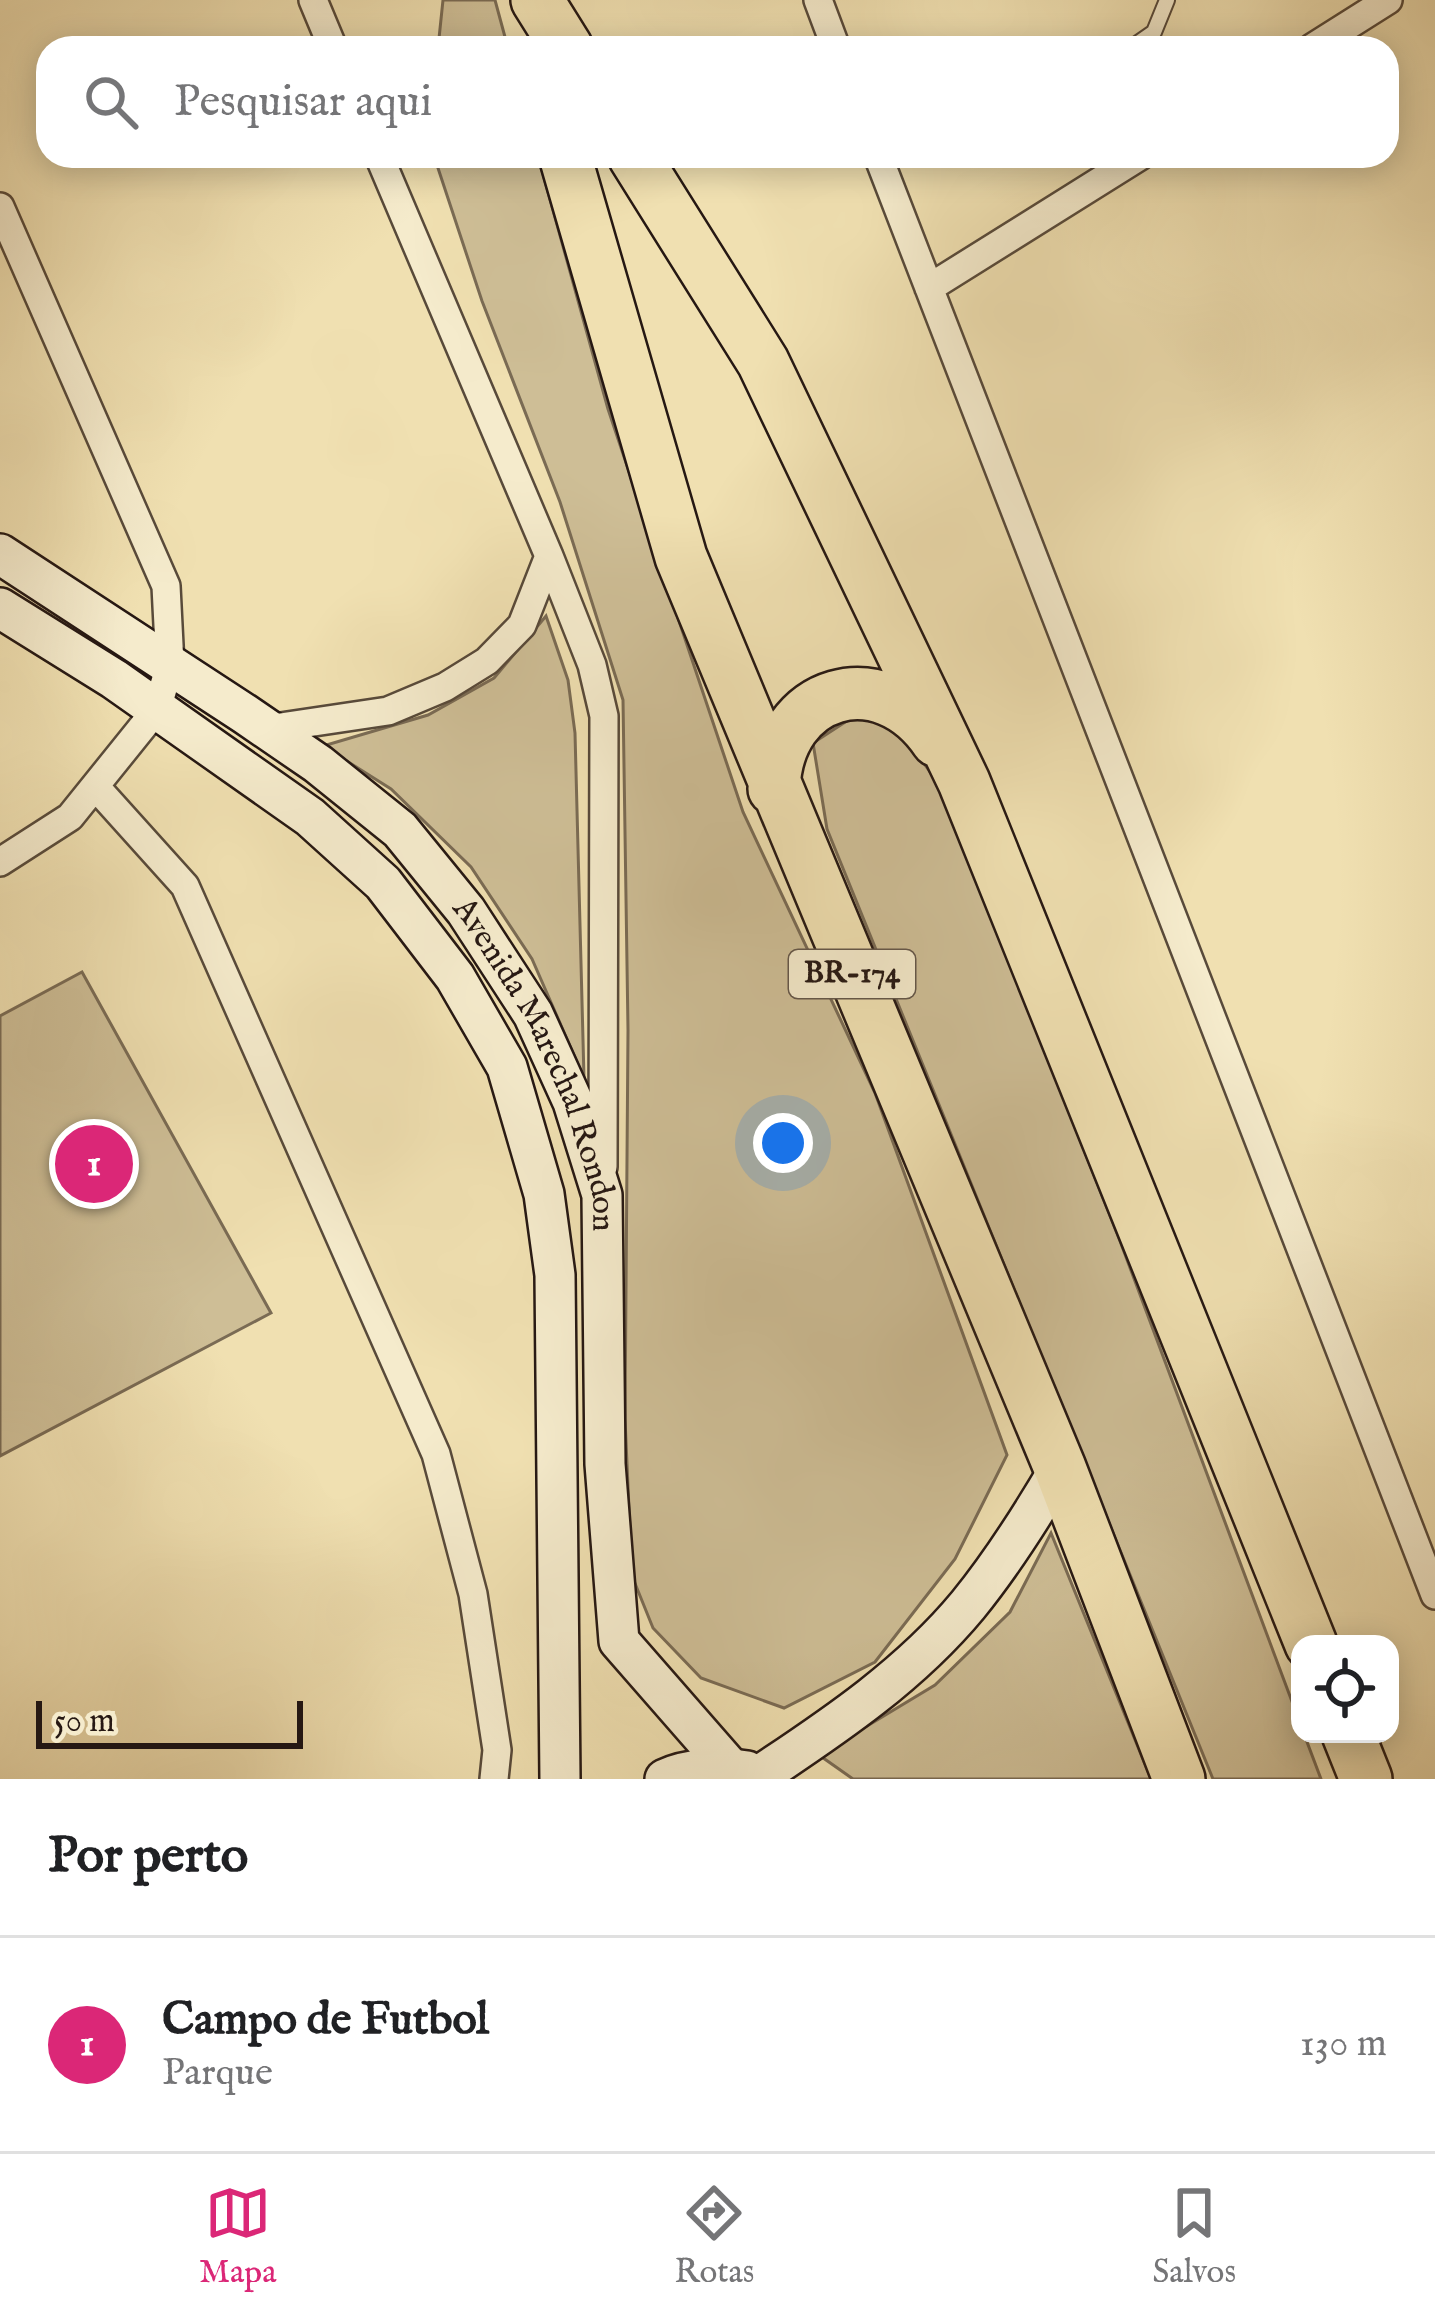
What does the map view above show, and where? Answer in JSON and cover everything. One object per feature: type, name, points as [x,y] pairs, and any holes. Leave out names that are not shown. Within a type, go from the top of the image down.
[{"type":"highway","points":[[523,0],[531,36]]},
{"type":"highway","points":[[537,0],[560,36]]},
{"type":"highway","name":"BR-174","points":[[569,168],[681,557],[1060,1468],[1179,1779]]},
{"type":"highway","points":[[642,168],[763,362],[964,782],[1307,1635]]},
{"type":"highway","points":[[774,789],[775,764],[795,722],[825,701],[861,693],[885,697],[916,715],[964,782]]},
{"type":"highway","points":[[1352,1743],[1366,1779]]},
{"type":"main road","name":"Avenida Marechal Rondon","points":[[0,554],[318,764],[400,830],[466,911],[533,1014],[573,1102],[602,1195],[605,1464],[619,1641],[756,1774]]},
{"type":"main road","name":"Avenida Marechal Rondon","points":[[0,608],[157,709],[310,817],[383,883],[455,977],[507,1067],[544,1194],[555,1275],[560,1779]]},
{"type":"main road","points":[[665,1779],[675,1774],[756,1774],[839,1722],[906,1669],[965,1608],[1017,1541],[1060,1468]]},
{"type":"street","points":[[313,0],[328,36]]},
{"type":"street","points":[[818,0],[832,36]]},
{"type":"street","points":[[1331,36],[1388,0]]},
{"type":"street","points":[[384,168],[549,556],[592,665],[604,716],[602,1195]]},
{"type":"street","points":[[891,168],[929,288],[1435,1594]]},
{"type":"street","points":[[929,288],[1121,168]]},
{"type":"street","points":[[0,207],[166,586],[170,665],[157,709],[70,817],[0,862]]},
{"type":"street","points":[[267,729],[388,711],[445,687],[488,661],[522,626],[549,556]]},
{"type":"street","points":[[95,786],[185,886],[436,1454],[472,1594],[496,1750],[494,1779]]},
{"type":"lane","points":[[1148,36],[1167,0]]},
{"type":"shaded area","points":[[443,0],[495,0],[505,36],[439,36]]},
{"type":"shaded area","points":[[438,168],[541,168],[608,409],[743,812],[875,1093],[1007,1455],[955,1559],[875,1662],[784,1708],[701,1678],[653,1628],[632,1576],[625,1419],[628,1030],[623,700],[560,502],[482,301]]},
{"type":"shaded area","points":[[546,616],[568,680],[575,733],[584,1078],[532,959],[471,867],[391,789],[323,746],[428,715],[494,678]]},
{"type":"shaded area","points":[[853,717],[894,721],[940,786],[1120,1241],[1291,1699],[1291,1743],[1307,1743],[1321,1779],[1213,1779],[827,829],[813,743]]},
{"type":"shaded area","points":[[82,972],[271,1313],[0,1456],[0,1016]]},
{"type":"shaded area","points":[[1051,1533],[1151,1779],[853,1779],[819,1755],[935,1685],[1010,1612]]},
{"type":"place","name":"Campo de Futbol","points":[[94,1164]]}]
